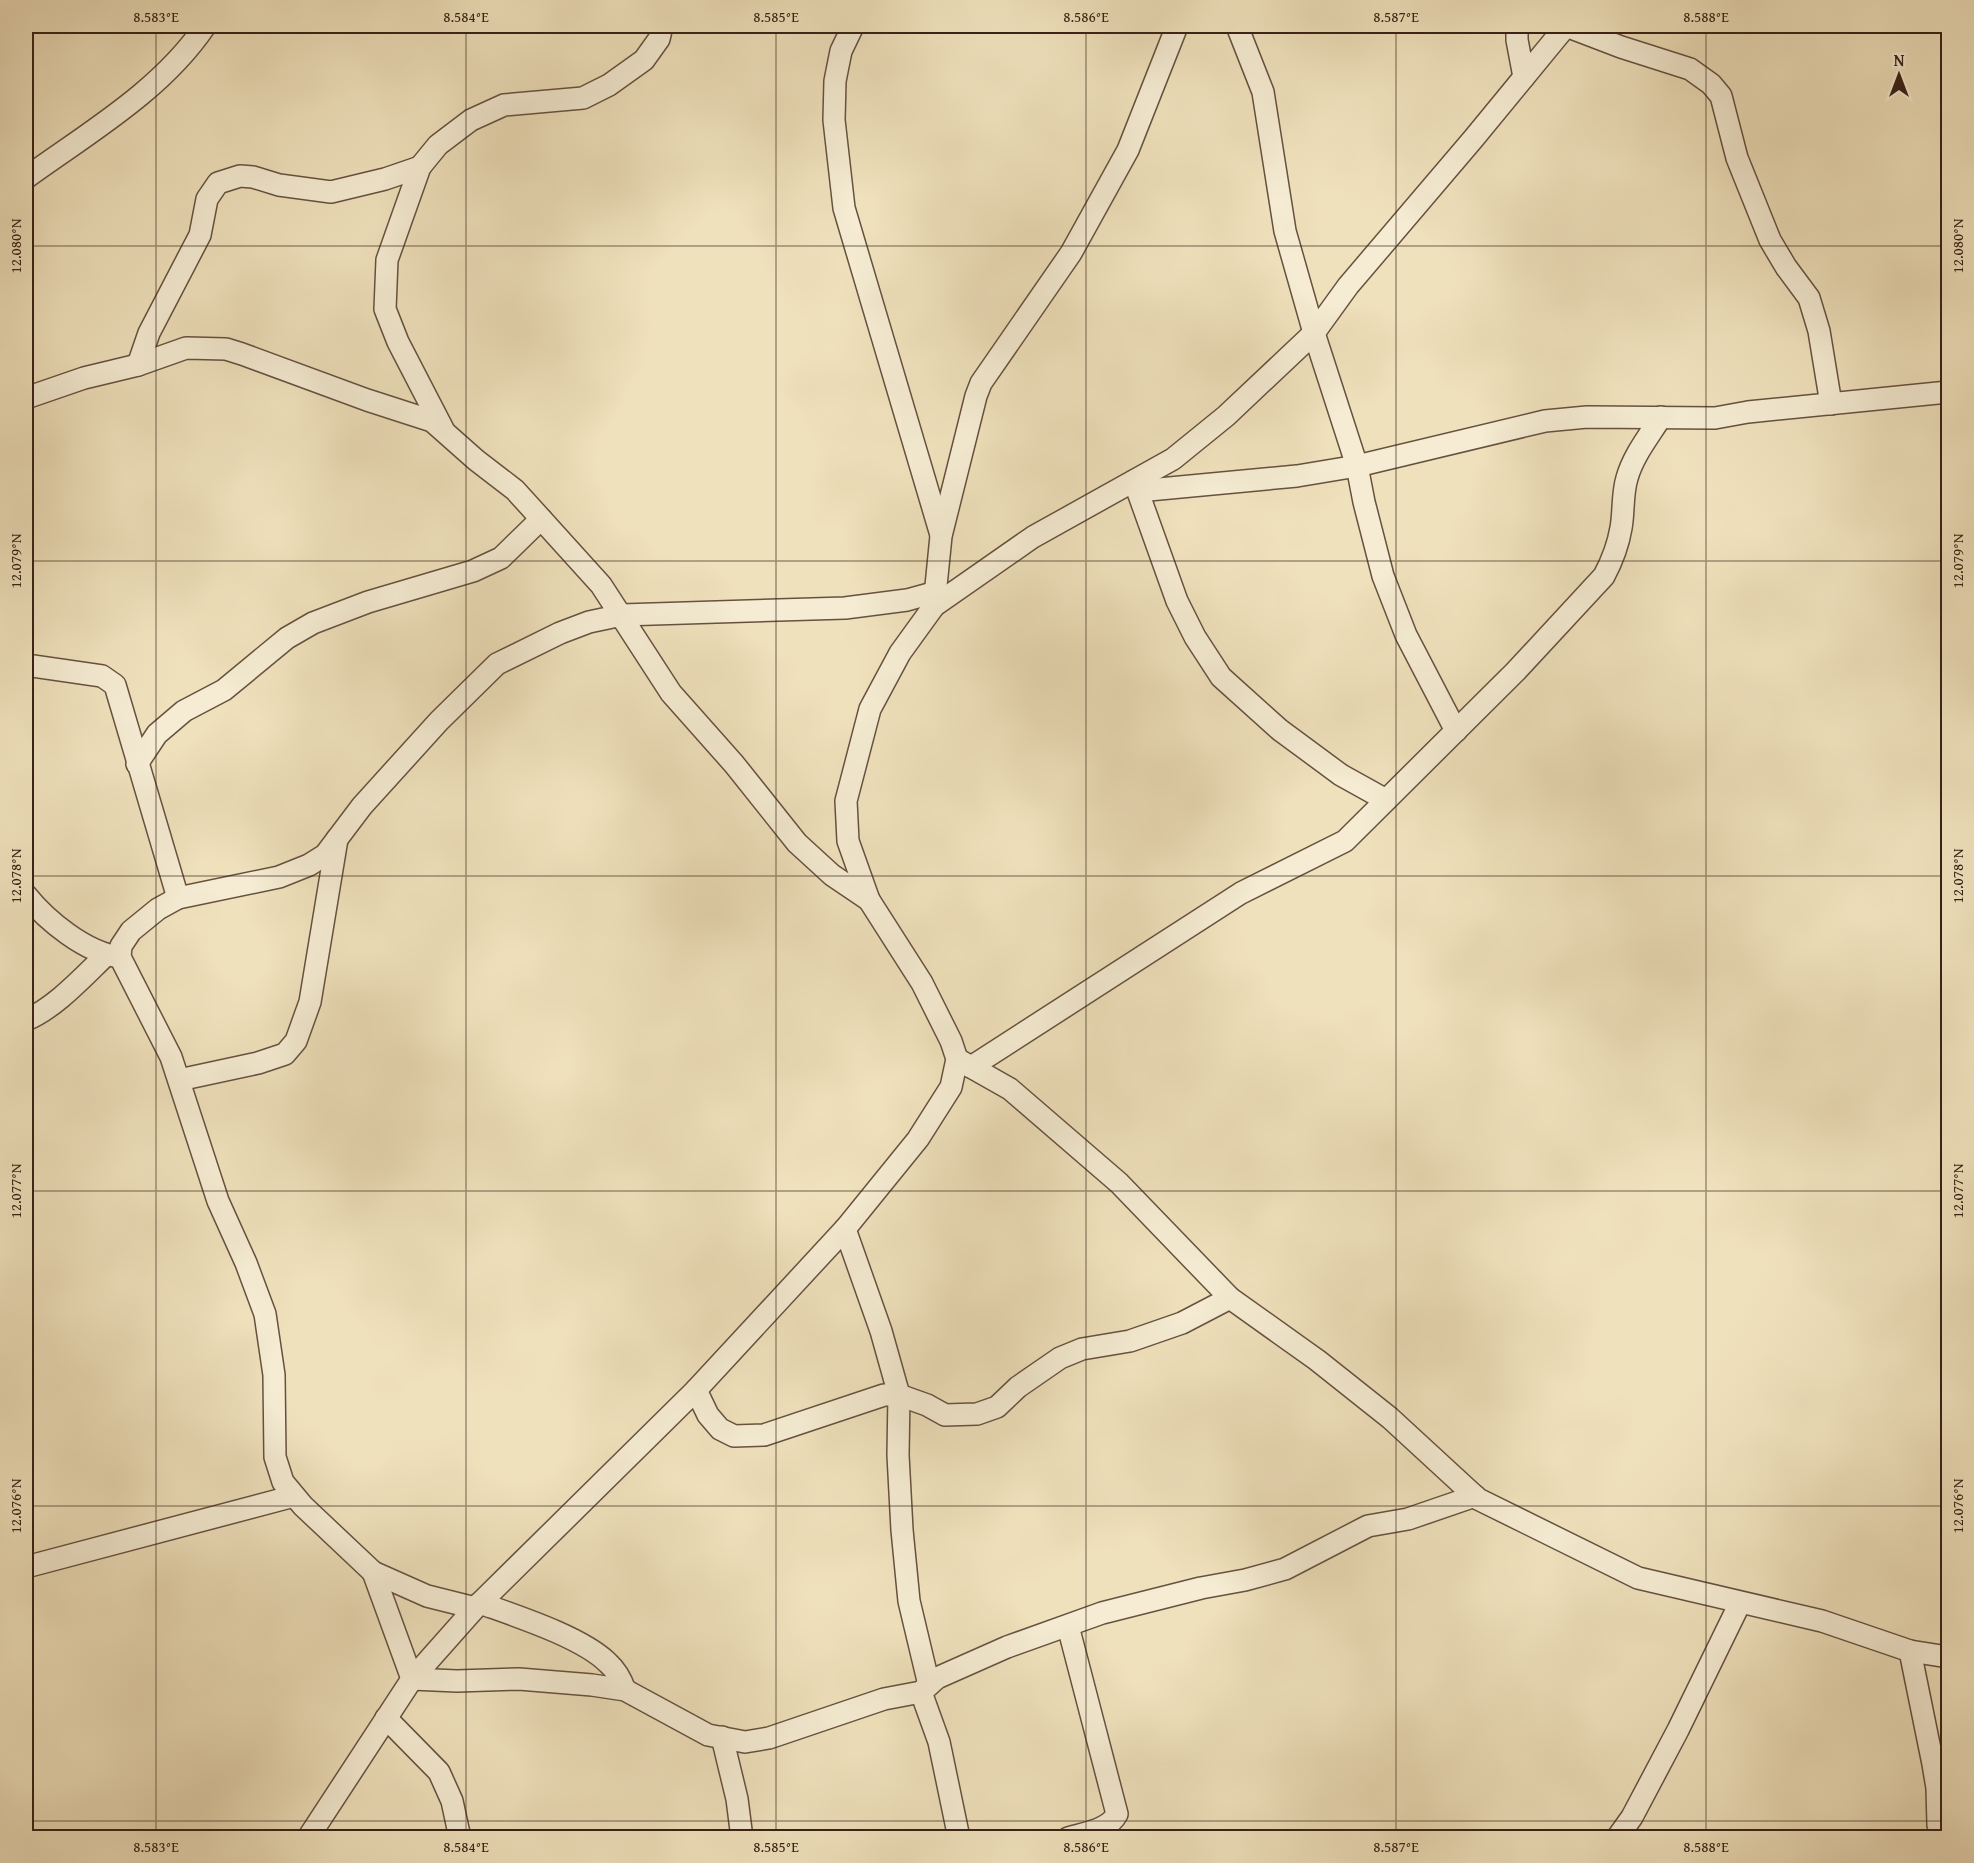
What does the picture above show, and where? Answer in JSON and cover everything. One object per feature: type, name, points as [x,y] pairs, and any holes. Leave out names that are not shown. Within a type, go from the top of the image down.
[{"type":"street","points":[[26,178],[142,94],[179,60],[205,26]]},
{"type":"street","points":[[443,429],[398,342],[385,309],[387,260],[420,167],[438,145],[471,120],[504,105],[584,98],[609,85],[644,60],[659,39],[662,26]]},
{"type":"street","points":[[854,26],[841,51],[835,81],[834,120],[844,208],[941,536]]},
{"type":"street","points":[[935,599],[941,536],[981,383],[1071,253],[1117,171],[1128,150],[1177,26]]},
{"type":"street","points":[[1237,26],[1263,92],[1285,231],[1314,333],[1357,466],[1383,576],[1406,634],[1456,731]]},
{"type":"street","points":[[1517,26],[1524,77]]},
{"type":"street","points":[[1831,404],[1819,331],[1809,297],[1786,267],[1770,240],[1737,158],[1721,96],[1711,84],[1690,69],[1620,47],[1566,26],[1348,286],[1314,333],[1226,416],[1136,486],[1033,537],[935,599],[900,653],[870,709],[846,801],[848,841],[869,900],[922,983],[964,1063],[1010,1089],[1119,1183],[1230,1298],[1317,1360],[1390,1418],[1475,1496],[1638,1578],[1822,1621],[1910,1652],[1948,1657]]},
{"type":"street","points":[[138,365],[149,333],[200,236],[207,199],[218,183],[240,176],[253,177],[279,185],[331,192],[385,179],[420,167]]},
{"type":"street","points":[[26,398],[84,378],[138,365],[186,348],[226,350],[421,417],[443,429],[476,460],[515,490],[601,585],[671,693],[734,764],[797,843],[832,875],[869,900]]},
{"type":"street","points":[[1136,486],[1297,476],[1357,466],[1545,421],[1587,417],[1715,418],[1948,392]]},
{"type":"street","points":[[308,1838],[412,1679],[478,1606],[696,1390],[845,1229],[918,1139],[964,1063],[1241,892],[1345,841],[1516,671],[1604,576],[1614,557],[1622,526],[1627,476],[1639,451],[1661,417]]},
{"type":"street","points":[[1136,486],[1177,601],[1195,637],[1221,677],[1280,730],[1341,775],[1386,800]]},
{"type":"street","points":[[137,764],[157,734],[184,711],[224,690],[295,633],[312,623],[368,602],[473,571],[501,558],[541,519]]},
{"type":"street","points":[[26,1020],[35,1016],[113,956],[131,931],[158,909],[178,898],[279,877],[309,865],[325,855],[362,806],[497,664],[560,633],[589,622],[622,615],[845,608],[935,599]]},
{"type":"street","points":[[26,665],[102,676],[115,685],[178,898]]},
{"type":"street","points":[[179,1080],[258,1063],[285,1054],[296,1041],[310,1002],[337,838]]},
{"type":"street","points":[[26,895],[60,927],[91,948],[113,956],[171,1057],[218,1201],[246,1263],[265,1314],[274,1375],[275,1457],[283,1482],[294,1496],[373,1572],[427,1596],[478,1606],[574,1641],[607,1661],[620,1675],[625,1690]]},
{"type":"street","points":[[845,1229],[881,1331],[899,1395],[898,1466],[909,1601],[925,1688],[959,1838]]},
{"type":"street","points":[[696,1390],[708,1416],[720,1429],[734,1436],[764,1435],[884,1395],[899,1395],[945,1414],[977,1414],[997,1407],[1018,1388],[1060,1358],[1082,1349],[1130,1341],[1182,1323],[1230,1298]]},
{"type":"street","points":[[26,1567],[294,1496]]},
{"type":"street","points":[[412,1679],[457,1681],[519,1679],[625,1690],[708,1735],[745,1742],[770,1738],[884,1699],[925,1688],[937,1678],[1007,1647],[1102,1613],[1285,1569],[1368,1526],[1408,1519],[1475,1496]]},
{"type":"street","points":[[373,1572],[412,1679]]},
{"type":"street","points":[[1617,1838],[1632,1817],[1678,1731],[1740,1603]]},
{"type":"street","points":[[1068,1626],[1117,1814],[1113,1821],[1105,1826],[1068,1838]]},
{"type":"street","points":[[1910,1652],[1937,1788],[1938,1825],[1942,1838]]},
{"type":"street","points":[[386,1718],[439,1772],[452,1801],[460,1838]]},
{"type":"street","points":[[722,1737],[737,1799],[742,1838]]}]
